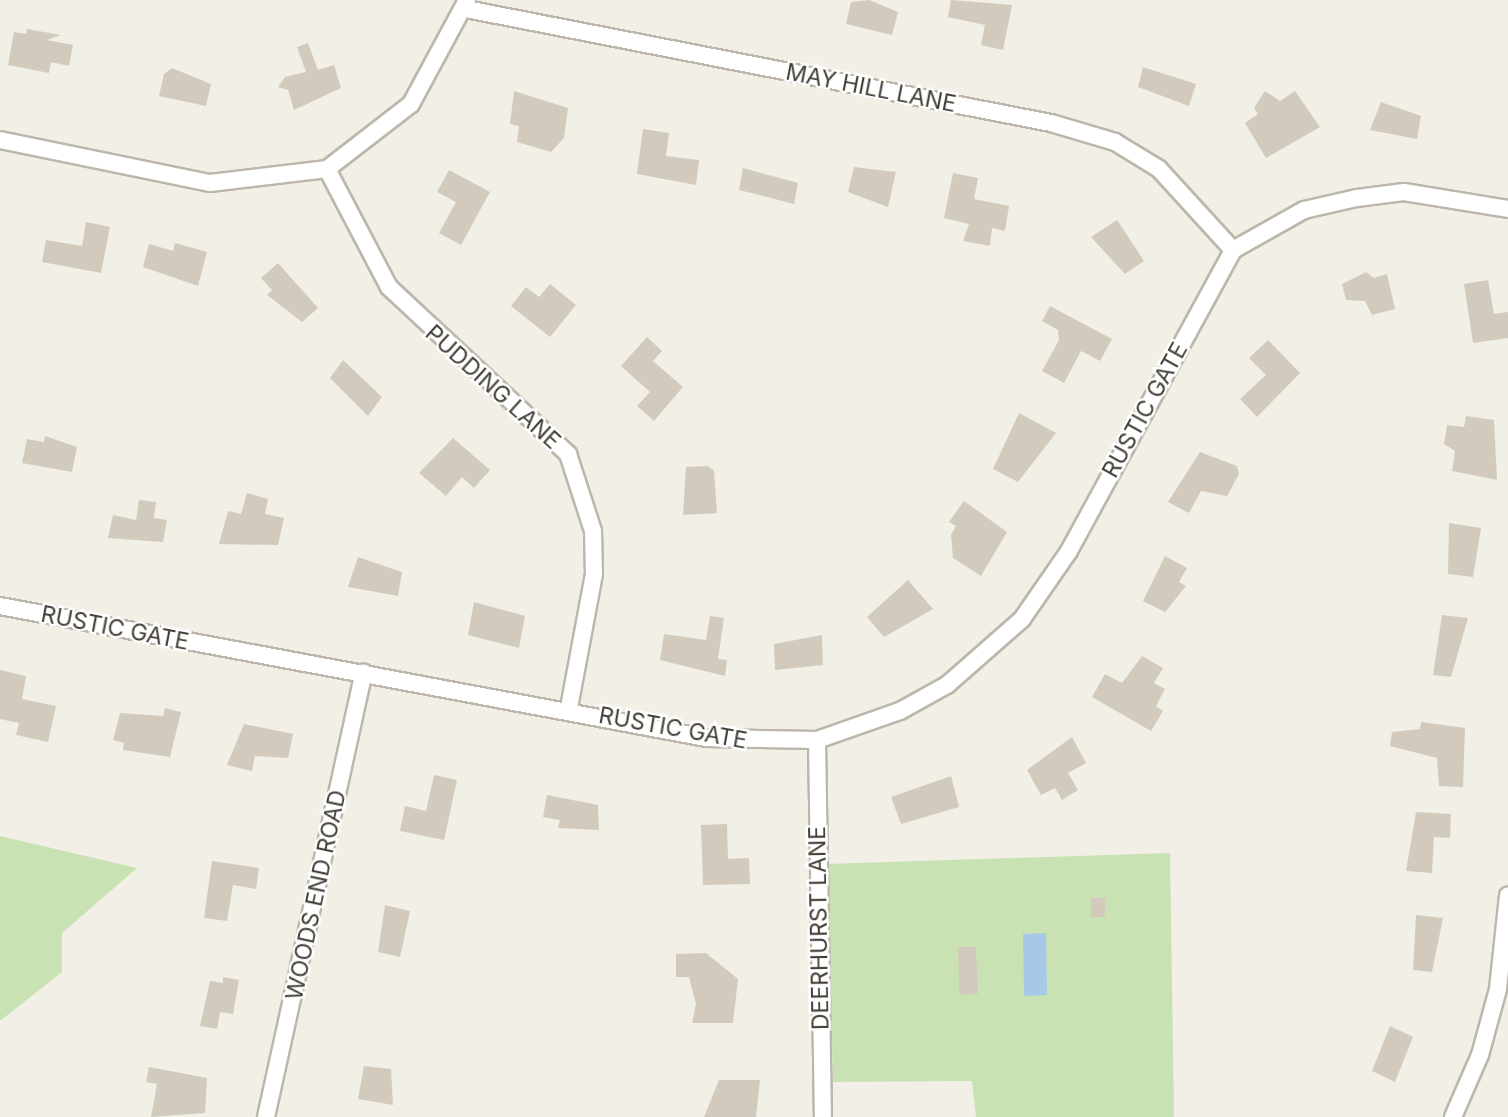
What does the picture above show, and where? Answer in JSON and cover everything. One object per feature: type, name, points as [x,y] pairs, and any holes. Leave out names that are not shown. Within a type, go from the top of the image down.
[{"type":"street","points":[[0,140],[210,183],[327,169],[411,104],[467,4]]},
{"type":"street","name":"MAY HILL LANE","points":[[467,4],[1051,123],[1115,142],[1160,169],[1233,250]]},
{"type":"street","name":"PUDDING LANE","points":[[327,169],[389,287],[568,454],[593,531],[594,574],[569,708]]},
{"type":"street","points":[[1233,250],[1304,210],[1404,192],[1508,209]]},
{"type":"street","name":"RUSTIC GATE","points":[[0,606],[569,708],[706,738],[817,740],[900,711],[947,685],[1022,619],[1069,551],[1233,250]]},
{"type":"street","name":"WOODS END ROAD","points":[[267,1117],[364,673]]},
{"type":"street","name":"DEERHURST LANE","points":[[817,740],[823,1117]]},
{"type":"street","points":[[1453,1117],[1480,1055],[1498,989],[1508,896]]},
{"type":"green space","points":[[0,836],[137,868],[62,933],[62,972],[0,1021]]},
{"type":"green space","points":[[1170,853],[1174,1117],[976,1117],[972,1081],[833,1082],[827,864]]},
{"type":"water","points":[[1046,933],[1047,995],[1024,996],[1023,934]]},
{"type":"building","points":[[869,0],[898,12],[892,35],[846,24],[851,2]]},
{"type":"building","points":[[951,0],[1012,5],[1003,50],[981,45],[985,25],[948,17]]},
{"type":"building","points":[[27,29],[61,35],[47,40],[73,45],[69,66],[51,62],[49,73],[8,65],[14,32],[26,34]]},
{"type":"building","points":[[308,43],[318,70],[334,65],[341,88],[294,110],[288,90],[278,87],[285,77],[306,72],[297,47]]},
{"type":"building","points":[[1143,67],[1196,84],[1189,106],[1138,87]]},
{"type":"building","points":[[172,68],[211,84],[206,106],[159,96],[164,74]]},
{"type":"building","points":[[514,91],[568,108],[564,138],[551,152],[517,142],[519,126],[510,124]]},
{"type":"building","points":[[1265,91],[1280,101],[1295,91],[1320,127],[1266,158],[1245,123],[1258,114],[1254,108]]},
{"type":"building","points":[[1381,102],[1421,116],[1417,139],[1370,130]]},
{"type":"building","points":[[643,129],[669,133],[666,156],[699,160],[696,185],[637,174]]},
{"type":"building","points":[[854,167],[896,172],[888,207],[848,192]]},
{"type":"building","points":[[743,168],[798,183],[794,204],[739,190]]},
{"type":"building","points":[[449,170],[490,192],[461,245],[439,233],[456,202],[437,192]]},
{"type":"building","points":[[953,173],[978,178],[974,199],[1009,206],[1005,231],[992,228],[990,246],[963,241],[969,224],[944,218]]},
{"type":"building","points":[[1117,220],[1144,261],[1125,274],[1091,237]]},
{"type":"building","points":[[86,222],[110,227],[101,273],[42,262],[46,240],[82,246]]},
{"type":"building","points":[[175,243],[207,252],[198,286],[143,267],[149,244],[173,251]]},
{"type":"building","points":[[278,263],[318,308],[302,322],[267,295],[272,290],[261,278]]},
{"type":"building","points":[[1366,272],[1374,278],[1387,274],[1395,309],[1372,315],[1365,301],[1346,300],[1342,284]]},
{"type":"building","points":[[1488,280],[1494,314],[1508,312],[1508,338],[1473,343],[1464,284]]},
{"type":"building","points":[[550,284],[576,305],[550,337],[511,306],[526,287],[539,297]]},
{"type":"building","points":[[1050,306],[1112,339],[1100,361],[1081,351],[1064,383],[1042,371],[1059,340],[1058,330],[1042,321]]},
{"type":"building","points":[[647,337],[662,351],[653,361],[683,387],[654,421],[637,406],[650,392],[621,366]]},
{"type":"building","points":[[1268,340],[1300,373],[1257,417],[1240,399],[1266,375],[1249,358]]},
{"type":"building","points":[[343,360],[382,397],[368,416],[330,378]]},
{"type":"building","points":[[1019,413],[1056,433],[1018,482],[993,469]]},
{"type":"building","points":[[1466,416],[1494,420],[1497,480],[1452,471],[1455,451],[1444,444],[1447,425],[1464,427]]},
{"type":"building","points":[[45,436],[77,447],[72,472],[22,463],[27,439],[44,442]]},
{"type":"building","points":[[453,438],[490,470],[474,488],[462,477],[446,496],[419,473]]},
{"type":"building","points":[[1200,452],[1237,466],[1239,474],[1227,496],[1201,491],[1189,513],[1168,502]]},
{"type":"building","points":[[708,466],[714,471],[717,513],[683,515],[686,467]]},
{"type":"building","points":[[247,493],[268,499],[265,514],[284,518],[278,545],[219,544],[228,511],[241,514]]},
{"type":"building","points":[[139,500],[156,502],[154,518],[167,520],[163,542],[108,538],[113,515],[136,520]]},
{"type":"building","points":[[964,501],[1007,532],[981,576],[953,558],[951,535],[956,526],[949,522]]},
{"type":"building","points":[[1449,523],[1481,528],[1473,577],[1448,574]]},
{"type":"building","points":[[1165,556],[1187,568],[1179,582],[1186,586],[1165,612],[1143,601]]},
{"type":"building","points":[[358,557],[402,572],[398,596],[348,587]]},
{"type":"building","points":[[908,580],[933,609],[884,637],[867,617]]},
{"type":"building","points":[[474,602],[525,616],[519,648],[468,635]]},
{"type":"building","points":[[1442,615],[1468,618],[1451,677],[1433,675]]},
{"type":"building","points":[[710,616],[724,618],[718,659],[727,660],[725,676],[660,660],[664,634],[706,640]]},
{"type":"building","points":[[822,635],[823,665],[775,670],[774,644]]},
{"type":"building","points":[[1142,656],[1163,668],[1154,683],[1165,689],[1156,706],[1163,711],[1151,731],[1092,697],[1105,674],[1122,683]]},
{"type":"building","points":[[0,670],[26,676],[22,699],[56,706],[48,742],[16,735],[19,723],[0,719]]},
{"type":"building","points":[[165,708],[181,712],[170,757],[123,750],[124,743],[113,740],[120,713],[163,716]]},
{"type":"building","points":[[1421,722],[1465,728],[1463,787],[1439,786],[1437,758],[1390,746],[1392,732],[1420,729]]},
{"type":"building","points":[[244,724],[293,734],[288,758],[255,756],[252,771],[227,765]]},
{"type":"building","points":[[1072,737],[1086,763],[1068,773],[1078,790],[1062,800],[1055,788],[1041,795],[1027,770]]},
{"type":"building","points":[[434,775],[457,780],[444,840],[400,831],[405,806],[426,811]]},
{"type":"building","points":[[951,776],[959,807],[901,824],[891,797]]},
{"type":"building","points":[[547,795],[598,805],[599,830],[558,828],[560,820],[543,817]]},
{"type":"building","points":[[1416,812],[1451,814],[1450,838],[1434,837],[1432,873],[1406,871]]},
{"type":"building","points":[[727,824],[728,859],[749,858],[750,884],[703,885],[701,825]]},
{"type":"building","points":[[212,861],[259,868],[256,889],[233,885],[227,921],[204,918]]},
{"type":"building","points":[[1091,898],[1105,898],[1105,917],[1091,917]]},
{"type":"building","points":[[385,905],[410,911],[400,957],[378,952]]},
{"type":"building","points":[[1416,915],[1443,918],[1432,972],[1413,970]]},
{"type":"building","points":[[958,947],[976,947],[978,994],[959,995]]},
{"type":"building","points":[[706,953],[738,979],[733,1023],[692,1023],[696,1004],[689,977],[676,977],[676,954]]},
{"type":"building","points":[[223,977],[239,980],[233,1014],[220,1012],[217,1029],[200,1026],[210,981],[223,983]]},
{"type":"building","points":[[1390,1026],[1413,1037],[1395,1082],[1372,1071]]},
{"type":"building","points":[[364,1066],[391,1069],[393,1105],[358,1099]]},
{"type":"building","points":[[149,1067],[207,1078],[205,1113],[151,1117],[157,1084],[146,1082]]},
{"type":"building","points":[[719,1080],[760,1080],[756,1117],[704,1117]]}]
